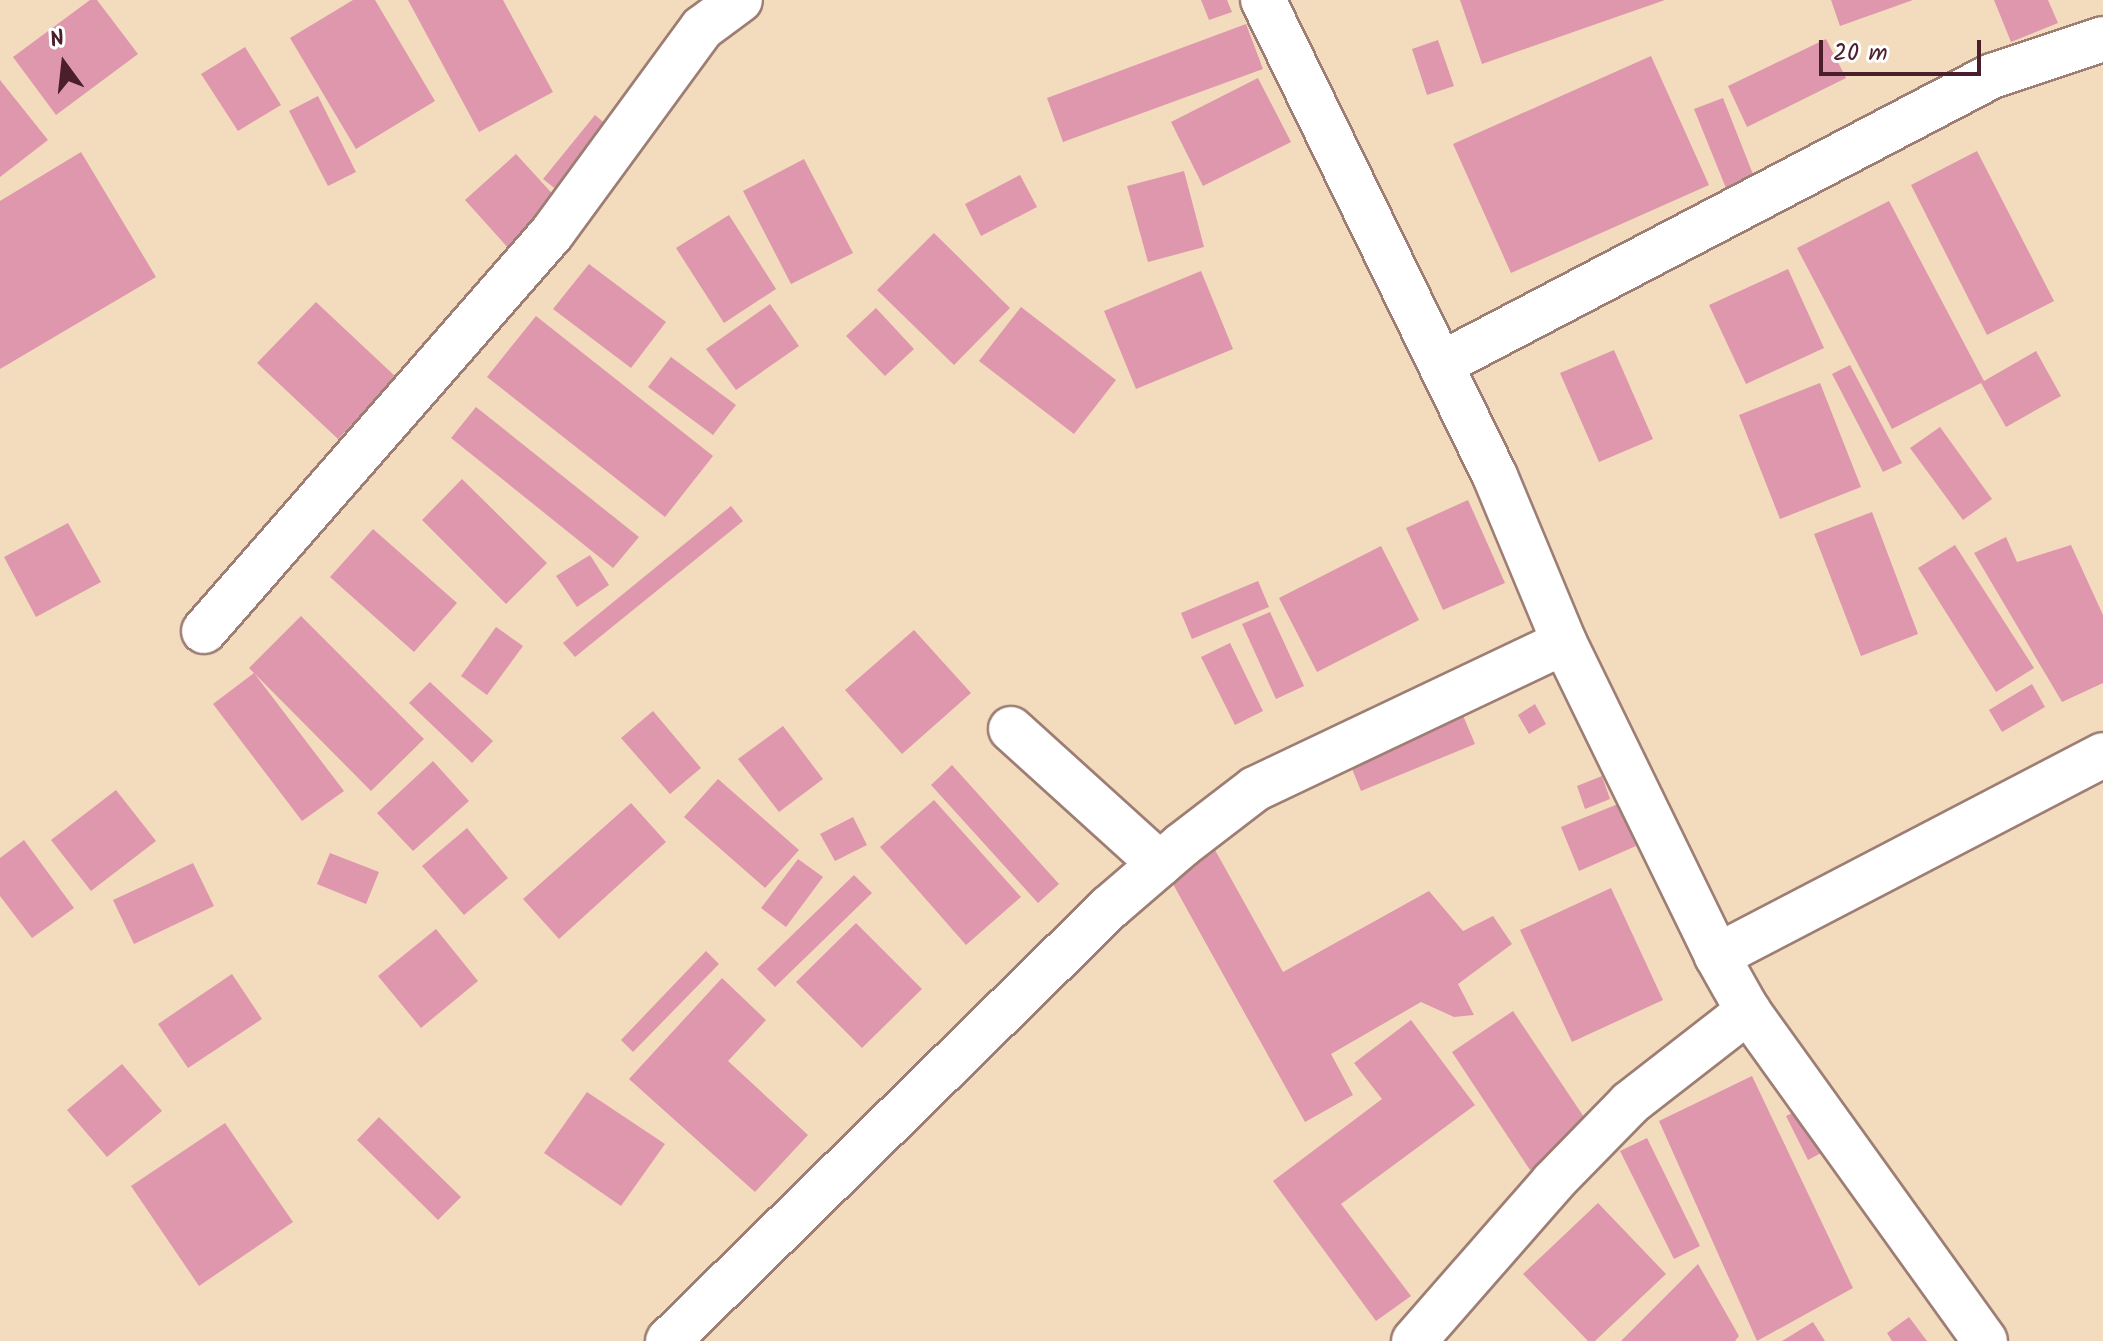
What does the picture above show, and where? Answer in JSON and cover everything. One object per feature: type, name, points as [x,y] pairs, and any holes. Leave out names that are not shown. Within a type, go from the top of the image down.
[{"type":"main road","points":[[204,631],[552,233],[702,28],[740,0]]},
{"type":"main road","points":[[1263,0],[1495,476],[1564,642],[1717,956],[1748,1011],[1985,1341]]},
{"type":"main road","points":[[1441,364],[1992,76],[2103,39]]},
{"type":"main road","points":[[668,1341],[1160,864],[1255,789],[1564,642]]},
{"type":"main road","points":[[1011,729],[1160,864]]},
{"type":"main road","points":[[1717,956],[2103,755]]},
{"type":"main road","points":[[1414,1341],[1553,1182],[1630,1103],[1748,1011]]},
{"type":"building","points":[[90,0],[97,0],[138,54],[56,115],[13,57]]},
{"type":"building","points":[[353,0],[375,0],[435,101],[356,149],[290,38]]},
{"type":"building","points":[[408,0],[503,0],[553,92],[479,132]]},
{"type":"building","points":[[1201,0],[1227,0],[1232,12],[1209,20]]},
{"type":"building","points":[[1460,0],[1665,0],[1482,64]]},
{"type":"building","points":[[1831,0],[1913,0],[1840,26]]},
{"type":"building","points":[[1994,0],[2048,0],[2058,23],[2011,42]]},
{"type":"building","points":[[1246,24],[1263,69],[1063,142],[1047,98]]},
{"type":"building","points":[[1826,39],[1846,78],[1747,127],[1728,86]]},
{"type":"building","points":[[1438,40],[1454,86],[1427,95],[1412,49]]},
{"type":"building","points":[[245,47],[281,105],[238,131],[201,74]]},
{"type":"building","points":[[1651,56],[1709,185],[1511,273],[1453,144]]},
{"type":"building","points":[[1258,78],[1291,142],[1203,186],[1171,122]]},
{"type":"building","points":[[0,80],[48,140],[0,177]]},
{"type":"building","points":[[318,96],[356,172],[328,186],[289,111]]},
{"type":"building","points":[[1723,98],[1758,187],[1730,198],[1694,109]]},
{"type":"building","points":[[595,115],[615,132],[563,195],[543,179]]},
{"type":"building","points":[[1977,151],[2054,301],[1987,335],[1911,185]]},
{"type":"building","points":[[81,152],[156,277],[0,369],[0,201]]},
{"type":"building","points":[[516,154],[569,212],[518,259],[465,200]]},
{"type":"building","points":[[804,159],[853,253],[791,284],[743,191]]},
{"type":"building","points":[[1184,171],[1204,247],[1148,262],[1127,186]]},
{"type":"building","points":[[1020,175],[1037,207],[981,236],[965,204]]},
{"type":"building","points":[[1889,201],[1984,381],[2036,351],[2061,396],[2006,427],[1981,383],[1892,429],[1797,248]]},
{"type":"building","points":[[729,215],[776,289],[724,323],[676,248]]},
{"type":"building","points":[[934,233],[1010,308],[954,365],[877,290]]},
{"type":"building","points":[[589,264],[666,322],[631,368],[553,309]]},
{"type":"building","points":[[1788,269],[1824,348],[1746,384],[1709,305]]},
{"type":"building","points":[[1201,271],[1233,349],[1136,389],[1104,311]]},
{"type":"building","points":[[316,302],[397,378],[338,439],[257,363]]},
{"type":"building","points":[[770,304],[799,346],[736,390],[706,349]]},
{"type":"building","points":[[1021,307],[1116,380],[1074,434],[979,361]]},
{"type":"building","points":[[876,308],[914,349],[885,376],[846,336]]},
{"type":"building","points":[[536,316],[713,456],[665,517],[487,377]]},
{"type":"building","points":[[1614,350],[1653,439],[1599,462],[1560,373]]},
{"type":"building","points":[[671,357],[736,405],[713,435],[648,387]]},
{"type":"building","points":[[1850,365],[1902,463],[1883,472],[1832,374]]},
{"type":"building","points":[[1820,383],[1861,487],[1780,519],[1739,415]]},
{"type":"building","points":[[476,407],[639,537],[613,568],[451,438]]},
{"type":"building","points":[[1940,427],[1992,499],[1963,520],[1910,448]]},
{"type":"building","points":[[462,479],[547,563],[506,604],[422,520]]},
{"type":"building","points":[[1468,500],[1505,583],[1443,610],[1406,528]]},
{"type":"building","points":[[731,506],[743,521],[575,657],[563,643]]},
{"type":"building","points":[[1872,512],[1918,634],[1861,656],[1814,534]]},
{"type":"building","points":[[68,523],[101,582],[36,617],[4,557]]},
{"type":"building","points":[[373,529],[457,603],[414,652],[330,577]]},
{"type":"building","points":[[2006,537],[2017,562],[2071,545],[2103,615],[2103,683],[2062,702],[1974,553]]},
{"type":"building","points":[[1955,545],[2034,668],[1996,692],[1918,568]]},
{"type":"building","points":[[1381,546],[1419,620],[1317,672],[1279,598]]},
{"type":"building","points":[[590,555],[609,585],[577,607],[556,576]]},
{"type":"building","points":[[1258,581],[1269,607],[1192,639],[1181,613]]},
{"type":"building","points":[[1270,612],[1304,686],[1276,699],[1242,624]]},
{"type":"building","points":[[301,616],[424,739],[371,791],[249,668]]},
{"type":"building","points":[[496,627],[523,646],[487,695],[461,676]]},
{"type":"building","points":[[914,630],[971,693],[902,754],[845,690]]},
{"type":"building","points":[[1230,643],[1263,711],[1235,725],[1201,657]]},
{"type":"building","points":[[254,673],[344,791],[302,821],[213,704]]},
{"type":"building","points":[[430,682],[493,741],[472,763],[409,703]]},
{"type":"building","points":[[2032,684],[2045,707],[2002,732],[1989,710]]},
{"type":"building","points":[[1535,704],[1546,724],[1529,734],[1518,715]]},
{"type":"building","points":[[653,711],[701,768],[670,794],[621,738]]},
{"type":"building","points":[[1462,713],[1475,744],[1361,791],[1348,759]]},
{"type":"building","points":[[783,726],[823,779],[779,812],[738,759]]},
{"type":"building","points":[[433,761],[469,801],[413,851],[377,813]]},
{"type":"building","points":[[952,765],[1059,884],[1038,903],[931,785]]},
{"type":"building","points":[[1602,776],[1610,799],[1585,809],[1577,786]]},
{"type":"building","points":[[718,779],[799,850],[765,888],[684,817]]},
{"type":"building","points":[[116,790],[156,841],[91,891],[51,840]]},
{"type":"building","points":[[934,800],[1021,897],[966,945],[880,847]]},
{"type":"building","points":[[631,803],[666,842],[559,939],[523,899]]},
{"type":"building","points":[[1618,804],[1636,846],[1579,871],[1561,827]]},
{"type":"building","points":[[853,817],[867,845],[835,861],[820,834]]},
{"type":"building","points":[[467,828],[508,878],[464,915],[422,866]]},
{"type":"building","points":[[24,840],[74,908],[32,938],[0,896],[0,858]]},
{"type":"building","points":[[1215,850],[1283,972],[1429,891],[1463,931],[1493,916],[1512,944],[1458,984],[1474,1015],[1454,1017],[1421,1002],[1331,1054],[1353,1095],[1305,1122],[1168,875]]},
{"type":"building","points":[[330,853],[379,872],[366,904],[317,884]]},
{"type":"building","points":[[798,859],[823,877],[786,927],[761,908]]},
{"type":"building","points":[[193,863],[214,906],[134,944],[113,900]]},
{"type":"building","points":[[854,875],[872,893],[775,987],[757,969]]},
{"type":"building","points":[[1611,888],[1663,1000],[1572,1042],[1520,930]]},
{"type":"building","points":[[856,923],[922,989],[862,1048],[796,982]]},
{"type":"building","points":[[436,929],[478,981],[421,1028],[378,976]]},
{"type":"building","points":[[706,951],[719,964],[633,1052],[621,1040]]},
{"type":"building","points":[[232,974],[262,1019],[188,1068],[158,1024]]},
{"type":"building","points":[[722,978],[766,1020],[728,1061],[808,1135],[755,1192],[629,1079]]},
{"type":"building","points":[[1513,1011],[1592,1129],[1530,1170],[1452,1052]]},
{"type":"building","points":[[1411,1020],[1475,1105],[1341,1204],[1411,1296],[1376,1321],[1273,1181],[1382,1099],[1354,1063]]},
{"type":"building","points":[[122,1064],[162,1111],[107,1157],[67,1110]]},
{"type":"building","points":[[1752,1076],[1853,1288],[1757,1341],[1659,1121]]},
{"type":"building","points":[[587,1092],[665,1144],[621,1206],[544,1153]]},
{"type":"building","points":[[1803,1108],[1825,1151],[1808,1160],[1786,1116]]},
{"type":"building","points":[[379,1117],[461,1197],[438,1220],[357,1140]]},
{"type":"building","points":[[225,1123],[293,1222],[199,1286],[131,1186]]},
{"type":"building","points":[[1647,1138],[1700,1246],[1674,1259],[1620,1151]]},
{"type":"building","points":[[1598,1203],[1666,1274],[1595,1341],[1588,1341],[1523,1274]]},
{"type":"building","points":[[1698,1264],[1739,1336],[1735,1341],[1621,1341]]},
{"type":"building","points":[[1909,1317],[1927,1341],[1892,1341],[1887,1333]]},
{"type":"building","points":[[1813,1322],[1825,1341],[1782,1341]]}]
